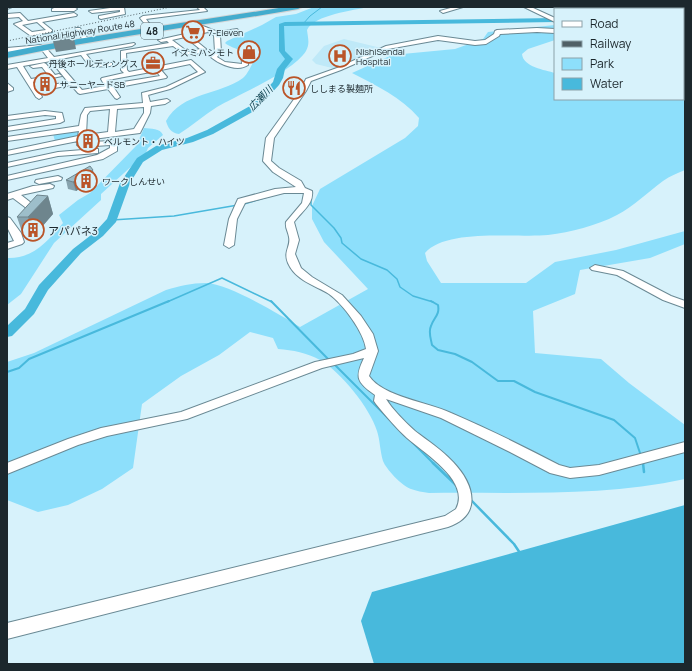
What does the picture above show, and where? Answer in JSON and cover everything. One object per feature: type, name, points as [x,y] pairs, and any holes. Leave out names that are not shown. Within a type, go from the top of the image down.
[{"type":"highway","name":"National Highway Route 48","points":[[7,55],[86,40],[187,26],[298,7]]},
{"type":"street","points":[[8,7],[8,16],[28,16]]},
{"type":"street","points":[[75,7],[82,7]]},
{"type":"street","points":[[87,7],[92,11],[102,18],[123,13],[122,8],[92,11]]},
{"type":"street","points":[[148,26],[143,18],[196,7]]},
{"type":"street","points":[[173,11],[204,11],[200,7]]},
{"type":"street","points":[[442,11],[460,7]]},
{"type":"street","points":[[527,7],[554,20]]},
{"type":"street","points":[[173,11],[184,19],[187,26]]},
{"type":"street","points":[[38,20],[50,30],[31,34],[17,24],[38,20],[54,12]]},
{"type":"street","points":[[44,26],[74,21],[74,15],[54,12],[48,13]]},
{"type":"street","points":[[22,16],[26,22]]},
{"type":"street","points":[[197,24],[207,31],[217,34],[238,32],[235,30]]},
{"type":"street","points":[[78,29],[86,40]]},
{"type":"street","points":[[301,188],[298,183],[276,170],[268,161],[270,138],[303,91],[308,80],[339,69],[386,48],[438,38],[475,43],[486,42],[498,35],[497,32],[537,30],[554,31]]},
{"type":"street","points":[[20,66],[52,58],[207,31]]},
{"type":"street","points":[[217,34],[218,52],[214,57],[223,64],[243,66],[246,64],[244,50],[246,44]]},
{"type":"street","points":[[167,38],[187,54],[200,52],[203,49],[186,35]]},
{"type":"street","points":[[128,74],[124,70],[123,52],[174,44]]},
{"type":"street","points":[[7,50],[43,48],[80,92],[110,87],[121,86],[164,77],[157,69],[104,79],[110,87],[117,97]]},
{"type":"street","points":[[124,58],[181,50]]},
{"type":"street","points":[[82,53],[92,66],[103,67],[110,64]]},
{"type":"street","points":[[7,153],[80,138],[137,134],[147,113],[148,104],[144,94],[168,88],[176,73],[191,62],[200,60]]},
{"type":"street","points":[[160,68],[176,73],[202,72],[191,62]]},
{"type":"street","points":[[7,67],[44,65],[53,77]]},
{"type":"street","points":[[20,66],[39,97]]},
{"type":"street","points":[[29,81],[66,74]]},
{"type":"street","points":[[35,90],[70,83]]},
{"type":"street","points":[[7,85],[11,89],[7,90]]},
{"type":"street","points":[[55,86],[61,93]]},
{"type":"street","points":[[121,86],[127,93]]},
{"type":"street","points":[[7,178],[100,157],[114,149],[114,143],[81,145],[80,138],[83,128],[84,115],[89,103],[84,91]]},
{"type":"street","points":[[89,103],[114,107],[167,101]]},
{"type":"street","points":[[111,135],[114,107]]},
{"type":"street","points":[[7,118],[45,112],[60,114],[60,121],[7,129]]},
{"type":"street","points":[[7,139],[83,128]]},
{"type":"street","points":[[7,165],[58,154],[111,150]]},
{"type":"street","points":[[7,178],[9,181],[18,186]]},
{"type":"street","points":[[36,188],[34,184],[58,178]]},
{"type":"street","points":[[11,196],[36,188],[50,186]]},
{"type":"street","points":[[229,245],[233,219],[241,201],[284,190],[301,188],[308,191],[309,195],[305,204],[290,222],[294,237],[290,254],[291,259],[294,266],[307,280],[334,294],[343,302],[368,337],[371,343],[372,351],[363,372],[363,376],[369,385],[381,393],[445,415],[515,448],[555,469],[570,473],[599,470],[685,446]]},
{"type":"street","points":[[11,196],[36,211]]},
{"type":"street","points":[[7,246],[19,242],[16,232],[8,226]]},
{"type":"street","points":[[595,268],[620,273],[667,298],[685,305]]},
{"type":"street","points":[[7,469],[73,442],[106,431],[183,416],[319,365],[372,351]]},
{"type":"street","points":[[7,631],[440,523],[459,515],[464,510],[465,501],[465,492],[460,480],[441,458],[418,440],[380,401],[381,393]]},
{"type":"shaded area","points":[[55,32],[59,42],[28,46],[27,37]]},
{"type":"shaded area","name":"NishiSendai Hospital","points":[[344,39],[383,48],[336,69],[316,64],[312,60],[324,46]]},
{"type":"green space","points":[[314,7],[369,7],[335,14],[318,20],[307,30],[307,48],[300,59],[265,82],[217,107],[179,134],[170,130],[166,121],[182,104],[191,99],[234,84],[243,78],[248,72],[255,60],[249,54],[229,46],[225,43],[227,41],[276,17],[296,14]]},
{"type":"green space","points":[[685,7],[685,170],[663,181],[623,211],[609,219],[592,225],[548,235],[465,237],[449,240],[435,245],[425,253],[427,261],[441,283],[526,283],[555,262],[616,250],[685,231],[685,244],[650,258],[580,270],[575,294],[533,311],[535,353],[601,359],[629,383],[685,425],[685,479],[654,485],[590,491],[429,493],[413,490],[399,481],[391,473],[383,461],[378,434],[368,412],[354,391],[337,373],[320,360],[310,355],[278,349],[273,338],[250,332],[219,355],[181,376],[142,404],[133,468],[102,489],[68,505],[38,512],[7,500],[7,362],[34,353],[166,290],[186,285],[206,283],[227,288],[254,300],[300,327],[368,289],[324,242],[312,219],[312,206],[320,189],[405,138],[418,126],[419,118],[396,98],[352,73],[392,55],[455,49],[483,39],[488,32],[554,25],[554,40],[528,49],[522,54],[523,58],[530,65],[554,73],[554,100],[684,100],[684,8],[671,8]]},
{"type":"green space","points":[[144,128],[158,130],[163,135],[148,148],[146,153],[101,194],[101,200],[54,243],[21,294],[7,305],[7,258],[16,258],[25,255],[39,248],[46,242],[63,223],[59,215],[78,200],[90,193],[136,146]]},
{"type":"green space","points":[[79,130],[79,137],[55,141],[53,134]]},
{"type":"water","points":[[685,505],[685,664],[374,664],[361,621],[372,592]]},
{"type":"building","points":[[73,33],[73,35],[52,38],[52,36]]},
{"type":"building","points":[[90,166],[93,170],[73,182],[66,180]]},
{"type":"building","points":[[37,195],[48,196],[28,217],[17,217]]},
{"type":"waterway","points":[[303,24],[310,16],[322,7]]},
{"type":"waterway","name":"広瀬川","points":[[7,333],[30,311],[43,288],[77,251],[99,234],[112,220],[125,183],[140,160],[159,148],[190,140],[210,132],[253,108],[276,83],[281,69],[289,59],[282,51],[281,25],[419,21],[554,20]]},
{"type":"waterway","points":[[244,204],[274,195]]},
{"type":"waterway","points":[[311,198],[311,205],[334,228],[341,238],[342,243],[361,259],[387,270],[397,279],[400,287],[413,296],[432,302]]},
{"type":"waterway","points":[[112,220],[174,216],[238,205]]},
{"type":"waterway","points":[[167,302],[222,278],[272,302]]},
{"type":"waterway","points":[[7,372],[19,368],[29,359],[169,301]]},
{"type":"waterway","points":[[272,302],[330,361]]},
{"type":"waterway","points":[[432,302],[438,305],[438,311],[430,328],[430,333],[432,345],[438,350],[455,354],[472,362],[498,381],[514,381],[535,392],[614,420],[635,438],[641,456]]},
{"type":"waterway","points":[[334,364],[389,419]]},
{"type":"waterway","points":[[412,442],[433,463]]},
{"type":"waterway","points":[[433,463],[457,486]]},
{"type":"waterway","points":[[643,463],[644,472]]},
{"type":"waterway","points":[[470,499],[514,544],[520,553]]},
{"type":"railway","points":[[7,41],[171,7]]},
{"type":"place","name":"7-Eleven","points":[[193,32]]},
{"type":"place","name":"イズミハシモト","points":[[249,52]]},
{"type":"place","name":"NishiSendai Hospital","points":[[340,56]]},
{"type":"place","name":"丹後ホールディングス","points":[[153,63]]},
{"type":"place","name":"サニーヤードSB","points":[[45,84]]},
{"type":"place","name":"ししまる製麺所","points":[[294,88]]},
{"type":"place","name":"ベルモント・ハイツ","points":[[88,141]]},
{"type":"place","name":"ワークしんせい","points":[[86,181]]},
{"type":"place","name":"アパパネ3","points":[[33,230]]}]
